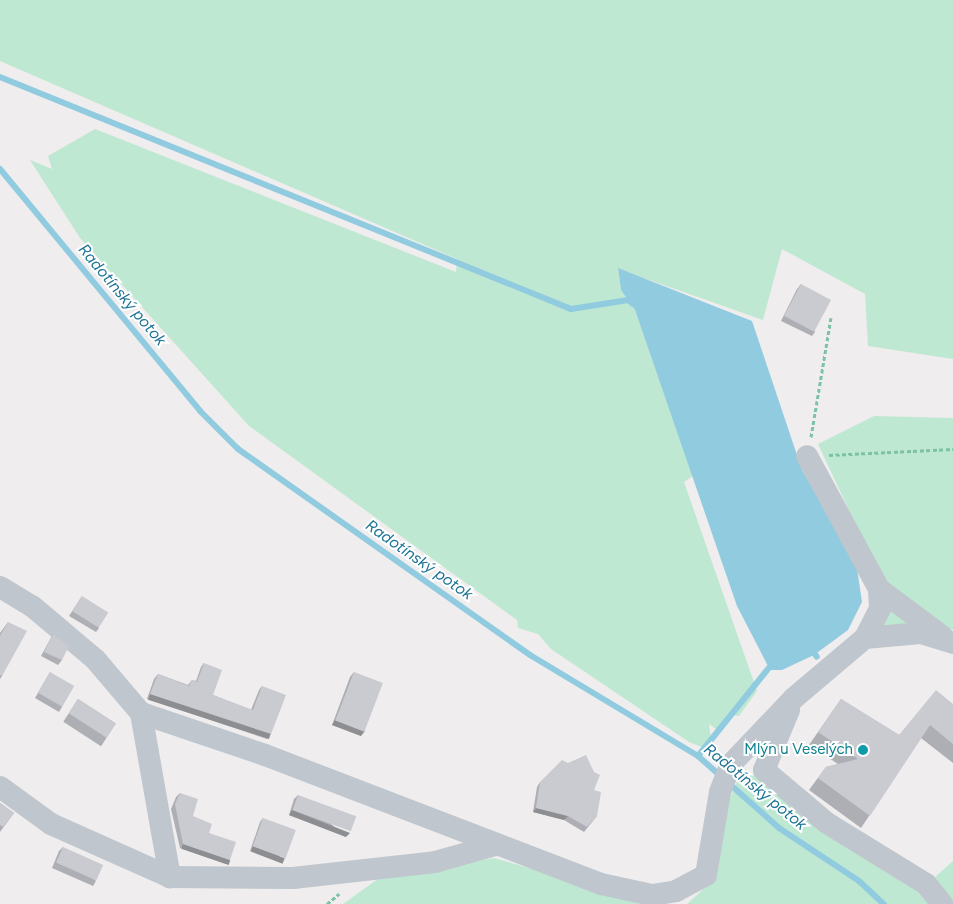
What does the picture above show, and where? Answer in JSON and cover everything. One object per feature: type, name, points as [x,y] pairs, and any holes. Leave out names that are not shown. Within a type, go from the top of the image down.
[{"type":"street","points":[[807,456],[879,589],[950,641]]},
{"type":"street","points":[[0,587],[32,606],[95,659],[141,714],[170,877]]},
{"type":"street","points":[[141,714],[265,755],[492,846],[601,884],[652,894],[676,891],[706,875],[720,792],[732,764],[794,698],[865,638],[880,608],[879,589]]},
{"type":"street","points":[[865,638],[921,633],[950,641]]},
{"type":"street","points":[[794,698],[764,770],[827,823],[926,884],[942,904]]},
{"type":"street","points":[[0,787],[51,824],[170,877],[293,878],[435,862],[492,846]]},
{"type":"path","points":[[831,318],[807,456],[953,449]]},
{"type":"green space","points":[[0,0],[953,0],[953,359],[868,346],[865,294],[782,249],[763,320],[618,269],[621,290],[635,310],[693,476],[684,482],[757,691],[739,716],[730,715],[716,729],[709,724],[712,747],[709,750],[689,742],[551,649],[538,634],[518,628],[517,620],[249,426],[80,238],[30,160],[52,169],[48,156],[95,129],[456,272],[457,259],[0,61]]},
{"type":"green space","points":[[874,416],[953,418],[953,630],[936,624],[878,633],[888,594],[818,444]]},
{"type":"green space","points":[[743,767],[850,849],[934,878],[953,861],[953,904],[687,904],[717,877],[726,808]]},
{"type":"green space","points":[[494,858],[658,904],[343,904],[382,876]]},
{"type":"water","points":[[618,268],[752,321],[802,470],[856,562],[862,602],[848,630],[814,655],[782,670],[770,670],[737,606],[635,310],[621,290]]},
{"type":"building","points":[[801,284],[831,300],[814,332],[784,316]]},
{"type":"building","points":[[82,596],[108,612],[99,628],[72,611]]},
{"type":"building","points":[[8,622],[27,631],[2,676],[0,675],[0,636]]},
{"type":"building","points":[[53,634],[69,646],[62,660],[44,652]]},
{"type":"building","points":[[204,663],[222,670],[213,695],[253,710],[262,686],[286,695],[271,734],[150,694],[158,674],[189,686],[192,680],[197,682]]},
{"type":"building","points":[[50,672],[74,686],[62,707],[38,693]]},
{"type":"building","points":[[354,672],[383,683],[364,732],[335,721]]},
{"type":"building","points":[[936,690],[953,704],[953,744],[930,725],[870,816],[818,778],[826,767],[858,759],[818,732],[841,699],[899,735]]},
{"type":"building","points":[[78,699],[116,724],[106,738],[69,713]]},
{"type":"building","points":[[586,755],[594,772],[600,775],[594,790],[601,792],[597,816],[587,827],[568,816],[536,808],[540,782],[562,760],[568,763]]},
{"type":"building","points":[[180,793],[198,799],[193,816],[212,824],[209,833],[236,842],[230,860],[183,844],[175,804]]},
{"type":"building","points":[[298,795],[356,816],[351,831],[293,810]]},
{"type":"building","points":[[0,803],[14,813],[3,827],[0,825]]},
{"type":"building","points":[[263,818],[296,830],[286,858],[253,846]]},
{"type":"building","points":[[63,847],[103,865],[96,880],[56,863]]},
{"type":"waterway","points":[[0,77],[571,309],[628,300],[633,304]]},
{"type":"waterway","name":"Radotínský potok","points":[[0,169],[200,411],[238,449],[530,655],[698,756],[779,828],[859,881],[884,904]]},
{"type":"waterway","points":[[810,648],[817,657]]},
{"type":"waterway","points":[[698,756],[772,664]]},
{"type":"place","name":"Mlýn u Veselých","points":[[863,750]]}]
